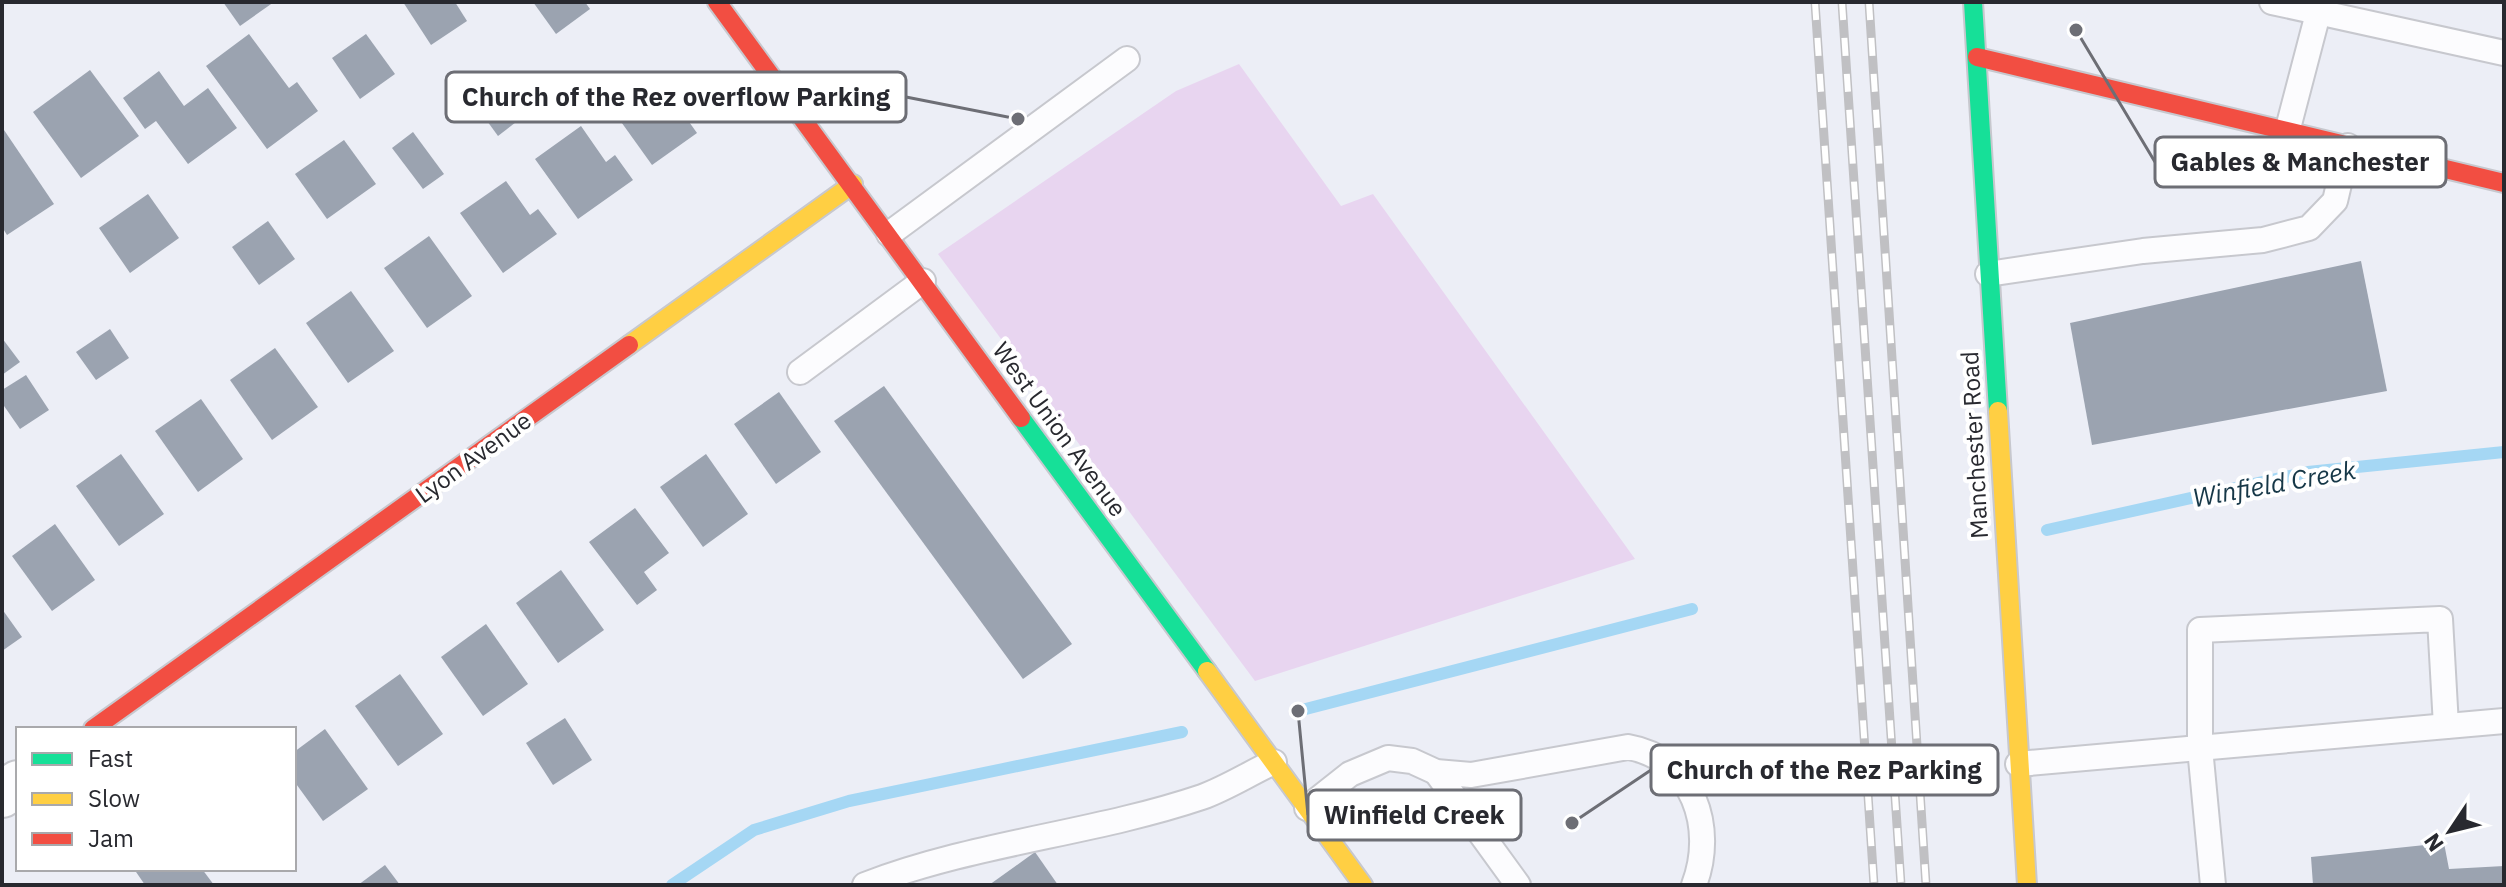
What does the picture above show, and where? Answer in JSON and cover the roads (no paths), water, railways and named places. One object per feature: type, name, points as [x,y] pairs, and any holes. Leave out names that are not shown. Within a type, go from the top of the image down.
[{"type":"street","name":"West Union Avenue","points":[[717,2],[1363,885]]},
{"type":"street","name":"Manchester Road","points":[[1973,2],[2027,885]]},
{"type":"street","points":[[1977,57],[2504,183]]},
{"type":"street","name":"Lyon Avenue","points":[[96,727],[853,184]]},
{"type":"lane","points":[[2272,2],[2320,7],[2504,53]]},
{"type":"lane","points":[[2287,132],[2320,7]]},
{"type":"lane","points":[[889,234],[1127,59]]},
{"type":"lane","points":[[1988,274],[2143,251],[2263,240],[2309,228],[2335,201],[2348,146]]},
{"type":"lane","points":[[800,372],[923,281]]},
{"type":"lane","points":[[2213,885],[2200,748],[2200,630],[2440,619],[2446,726]]},
{"type":"lane","points":[[2018,764],[2504,721]]},
{"type":"lane","points":[[1307,808],[1357,770],[1388,758],[1412,761],[1436,772],[1471,775],[1628,747],[1646,750],[1673,765],[1695,804],[1703,861],[1694,885]]},
{"type":"lane","points":[[865,885],[904,870],[1075,831],[1204,796],[1274,762]]},
{"type":"lane","points":[[1436,772],[1518,885]]},
{"type":"waterway","name":"Winfield Creek","points":[[2047,530],[2308,472],[2504,452]]},
{"type":"waterway","name":"Winfield Creek","points":[[1298,711],[1692,609]]},
{"type":"waterway","name":"Winfield Creek","points":[[672,885],[754,830],[849,801],[1182,732]]},
{"type":"railway","points":[[1815,2],[1874,885]]},
{"type":"railway","points":[[1842,2],[1901,885]]},
{"type":"railway","points":[[1869,2],[1926,885]]},
{"type":"place","name":"Gables & Manchester","points":[[2076,30]]},
{"type":"place","name":"Church of the Rez overflow Parking","points":[[1018,119]]},
{"type":"place","name":"Winfield Creek","points":[[1298,711]]},
{"type":"place","name":"Church of the Rez Parking","points":[[1572,823]]}]
